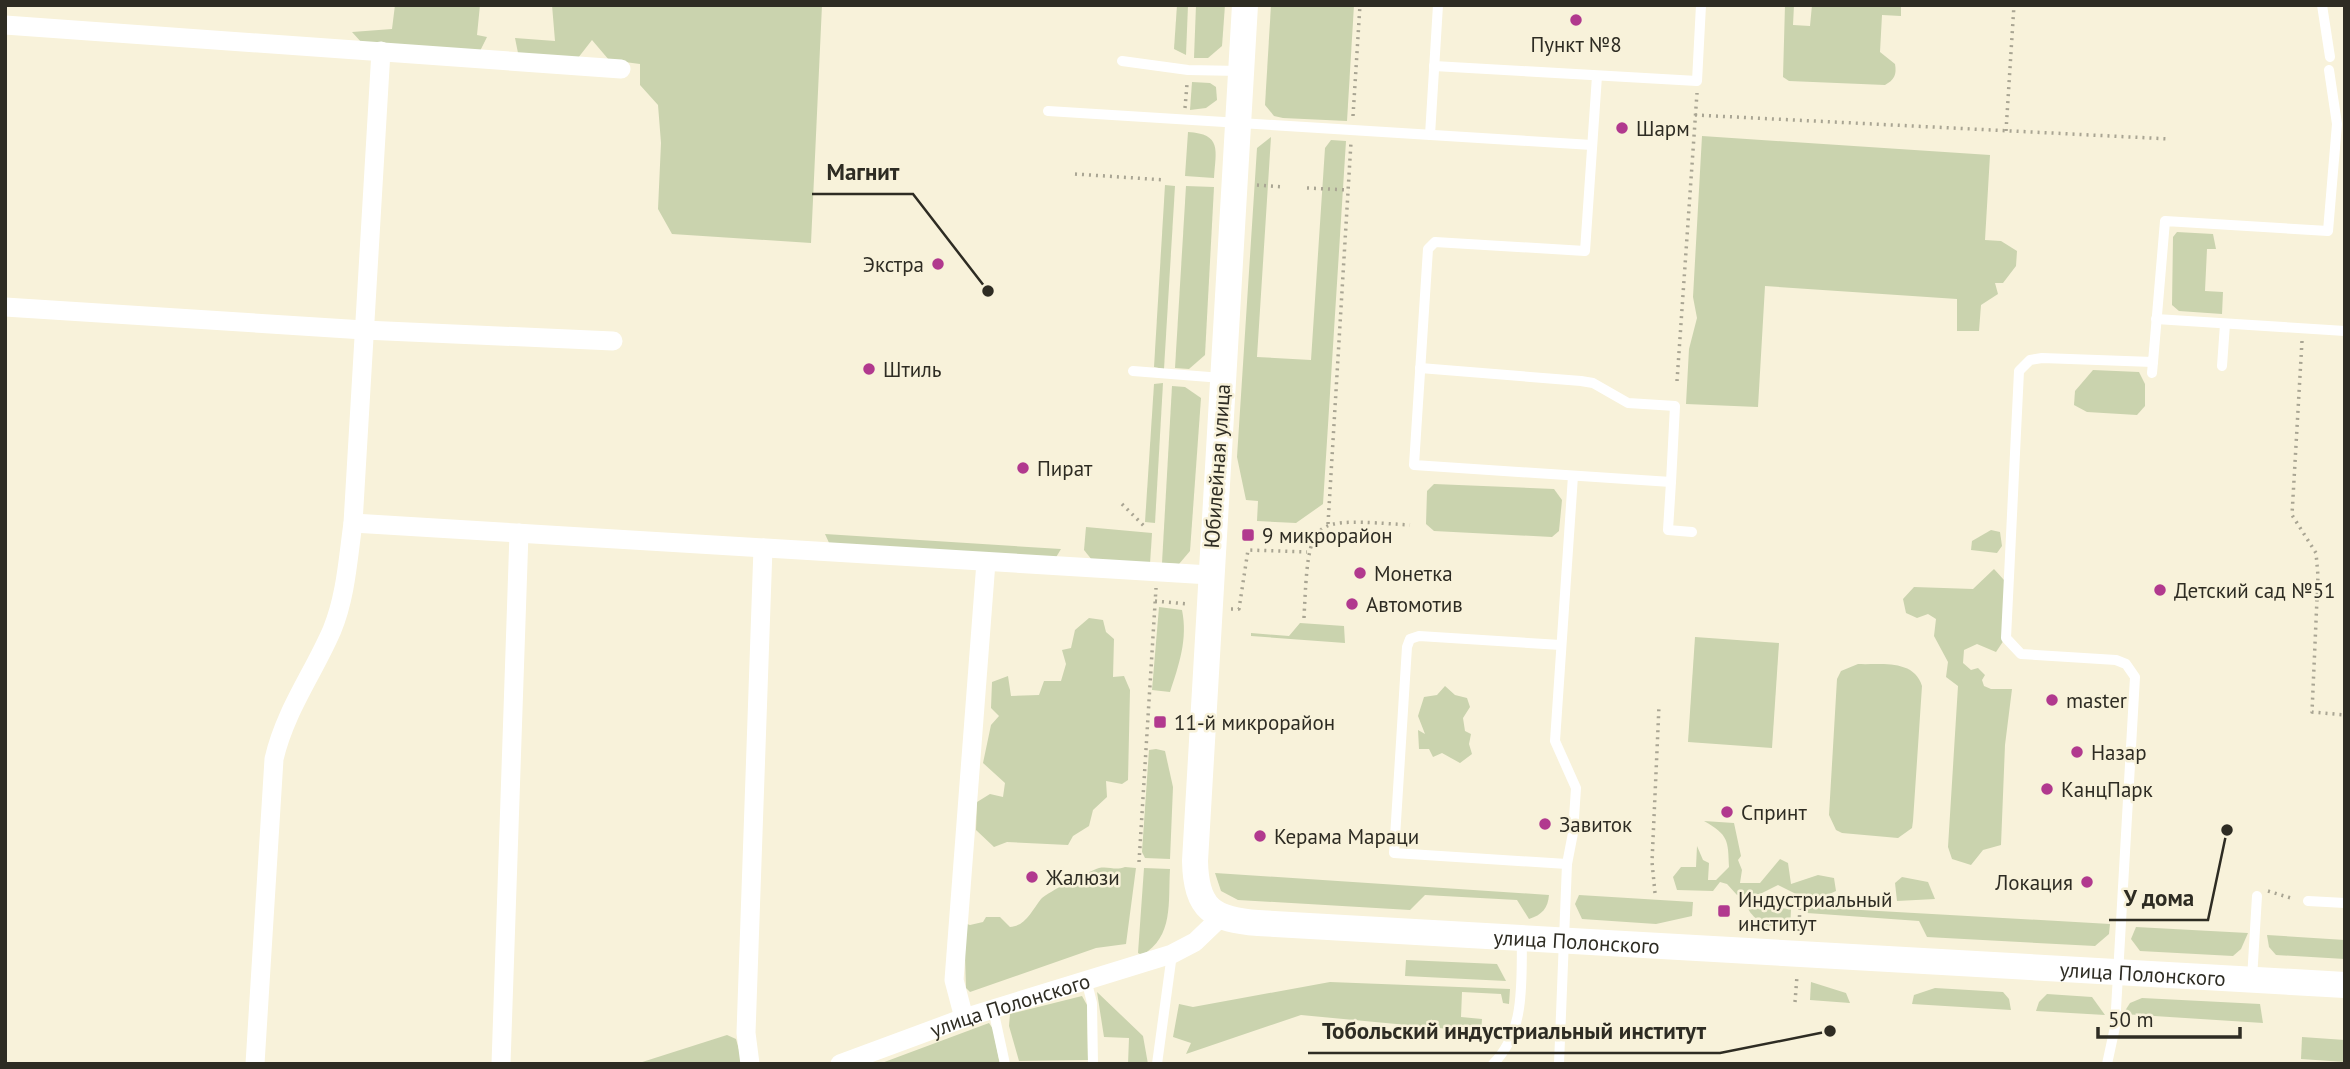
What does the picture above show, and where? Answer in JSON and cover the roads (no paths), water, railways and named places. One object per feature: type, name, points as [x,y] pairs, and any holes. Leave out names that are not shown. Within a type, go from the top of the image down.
[{"type":"main road","name":"Юбилейная улица","points":[[1221,917],[1205,907],[1195,876],[1210,575],[1245,5]]},
{"type":"main road","name":"улица Полонского","points":[[1221,917],[1258,923],[2345,985]]},
{"type":"street","points":[[5,24],[621,69]]},
{"type":"street","points":[[255,1064],[274,759],[287,716],[333,629],[337,568],[352,523],[381,51]]},
{"type":"street","points":[[5,307],[364,330],[613,341]]},
{"type":"street","points":[[352,523],[1210,575]]},
{"type":"street","points":[[501,1064],[519,533]]},
{"type":"street","points":[[750,1064],[746,1033],[764,548]]},
{"type":"street","points":[[964,1018],[954,981],[986,562]]},
{"type":"street","name":"улица Полонского","points":[[840,1064],[964,1018],[1172,954],[1195,942],[1221,917]]},
{"type":"lane","points":[[1430,135],[1437,5]]},
{"type":"lane","points":[[1434,66],[1697,80],[1701,5]]},
{"type":"lane","points":[[2322,5],[2330,57]]},
{"type":"lane","points":[[1122,61],[1188,70],[1241,71]]},
{"type":"lane","points":[[2107,1064],[2113,1040],[2118,972],[2135,677],[2126,664],[2116,660],[2021,654],[2006,638],[2019,371],[2030,360],[2042,358],[2152,368],[2165,221],[2328,231],[2337,124],[2329,70]]},
{"type":"lane","points":[[1597,76],[1585,251],[1435,242],[1428,249],[1414,464],[1671,482]]},
{"type":"lane","points":[[1048,111],[1592,145]]},
{"type":"lane","points":[[2156,319],[2345,331]]},
{"type":"lane","points":[[2222,366],[2225,324]]},
{"type":"lane","points":[[1420,368],[1581,381],[1592,383],[1628,403],[1675,406],[1668,530],[1692,532]]},
{"type":"lane","points":[[1133,371],[1222,378]]},
{"type":"lane","points":[[1559,1064],[1567,864],[1573,834],[1576,788],[1555,741],[1573,476]]},
{"type":"lane","points":[[1561,645],[1419,636],[1410,639],[1407,647],[1394,853],[1567,864]]},
{"type":"lane","points":[[2252,979],[2257,896]]},
{"type":"lane","points":[[2308,901],[2345,903]]},
{"type":"lane","points":[[1493,1064],[1504,1052],[1518,1017],[1522,937]]},
{"type":"lane","points":[[1157,1064],[1172,954]]},
{"type":"lane","points":[[1086,979],[1092,1003],[1093,1064]]},
{"type":"lane","points":[[993,1009],[1005,1064]]},
{"type":"place","name":"Пункт №8","points":[[1576,20]]},
{"type":"place","name":"Шарм","points":[[1622,128]]},
{"type":"place","name":"Экстра","points":[[938,264]]},
{"type":"place","name":"Магнит","points":[[988,291]]},
{"type":"place","name":"Штиль","points":[[869,369]]},
{"type":"place","name":"Пират","points":[[1023,468]]},
{"type":"place","name":"9 микрорайон","points":[[1248,535]]},
{"type":"place","name":"Монетка","points":[[1360,573]]},
{"type":"place","name":"Детский сад №51","points":[[2160,590]]},
{"type":"place","name":"Автомотив","points":[[1352,604]]},
{"type":"place","name":"master","points":[[2052,700]]},
{"type":"place","name":"11-й микрорайон","points":[[1160,722]]},
{"type":"place","name":"Назар","points":[[2077,752]]},
{"type":"place","name":"КанцПарк","points":[[2047,789]]},
{"type":"place","name":"Спринт","points":[[1727,812]]},
{"type":"place","name":"Завиток","points":[[1545,824]]},
{"type":"place","name":"У дома","points":[[2227,830]]},
{"type":"place","name":"Керама Мараци","points":[[1260,836]]},
{"type":"place","name":"Жалюзи","points":[[1032,877]]},
{"type":"place","name":"Локация","points":[[2087,882]]},
{"type":"place","name":"Индустриальный институт","points":[[1724,911]]},
{"type":"place","name":"Тобольский индустриальный институт","points":[[1830,1031]]}]
